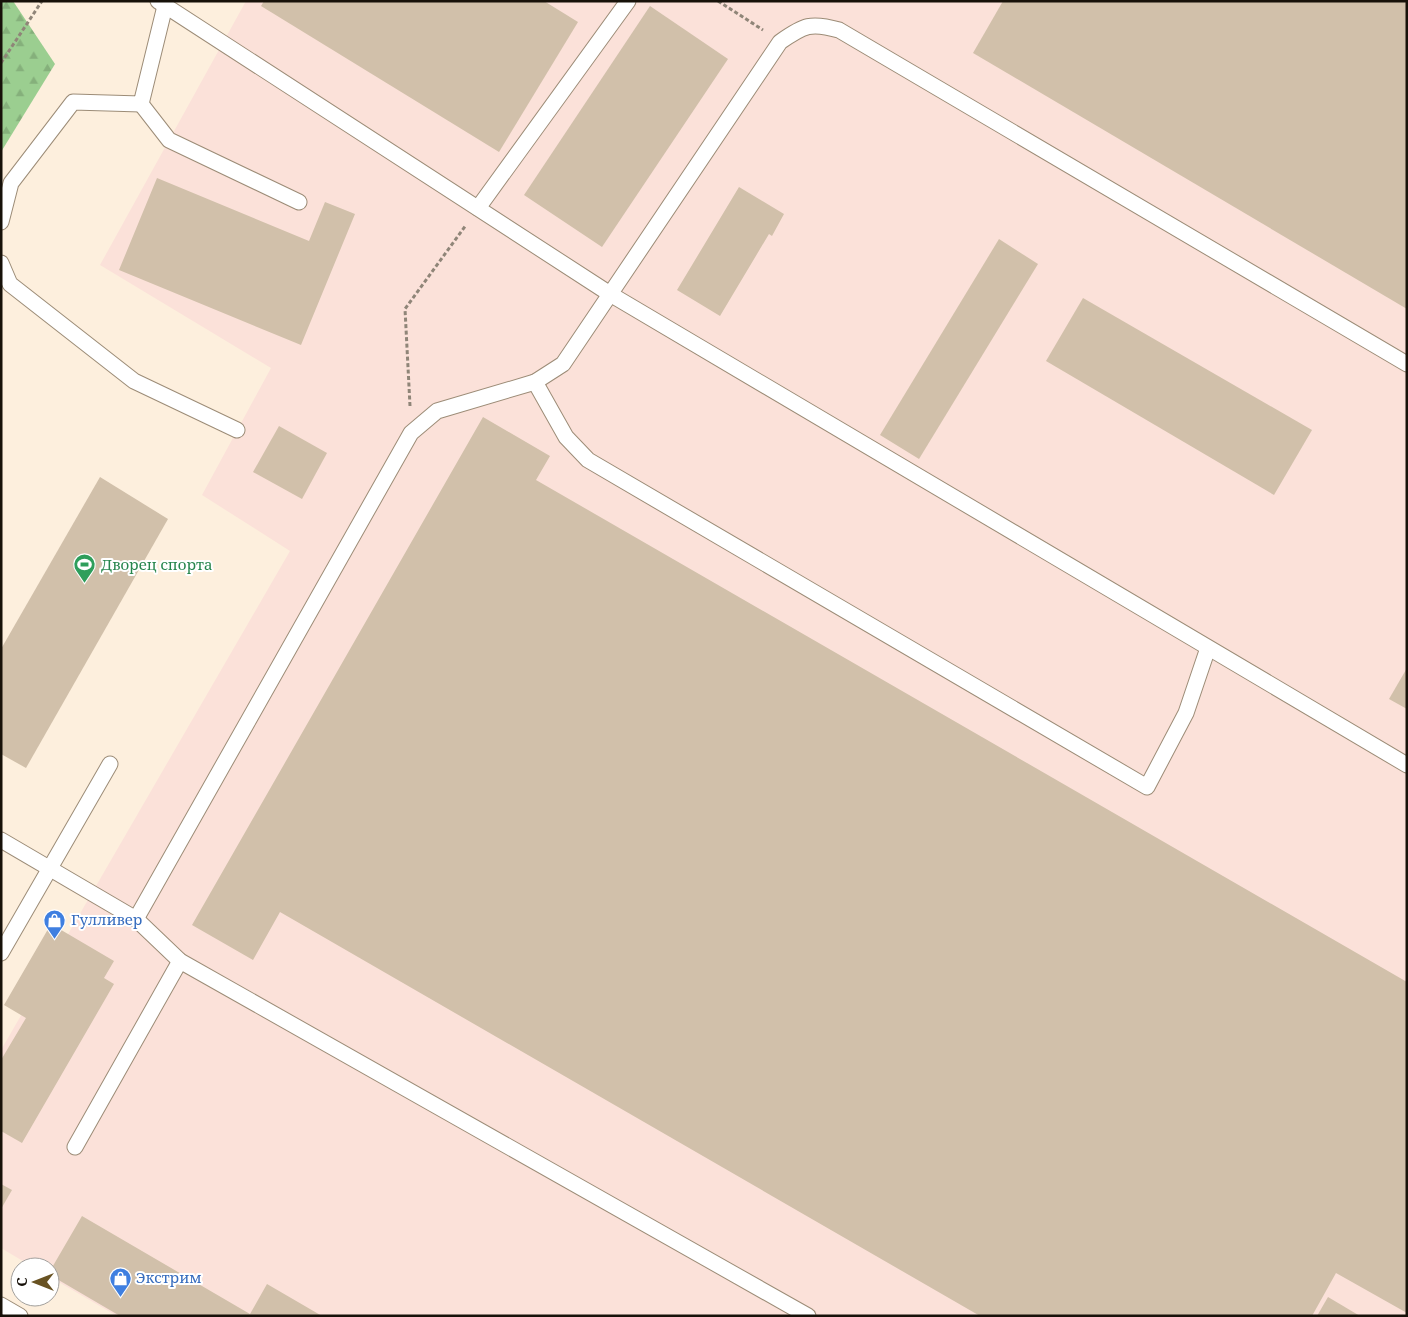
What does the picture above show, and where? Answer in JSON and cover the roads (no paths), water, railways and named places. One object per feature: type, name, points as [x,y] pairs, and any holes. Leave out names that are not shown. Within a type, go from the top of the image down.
[{"type":"lane","points":[[478,208],[628,1]]},
{"type":"lane","points":[[299,202],[169,140],[141,104],[162,4],[610,294],[1407,765]]},
{"type":"lane","points":[[136,919],[411,433],[437,411],[535,382],[563,364],[780,42],[799,28],[820,25],[839,30],[1407,364]]},
{"type":"lane","points":[[1,222],[11,182],[73,102],[141,104]]},
{"type":"lane","points":[[1,263],[10,284],[134,381],[237,430]]},
{"type":"lane","points":[[535,382],[566,437],[588,460],[1147,787],[1186,713],[1208,648]]},
{"type":"lane","points":[[1,953],[110,764]]},
{"type":"lane","points":[[1,840],[136,919],[180,961],[808,1316]]},
{"type":"lane","points":[[75,1147],[180,961]]},
{"type":"lane","points":[[1,1305],[20,1316]]},
{"type":"place","name":"Дворец спорта","points":[[85,584]]},
{"type":"place","name":"Гулливер","points":[[55,939]]},
{"type":"place","name":"Экстрим","points":[[120,1297]]}]
